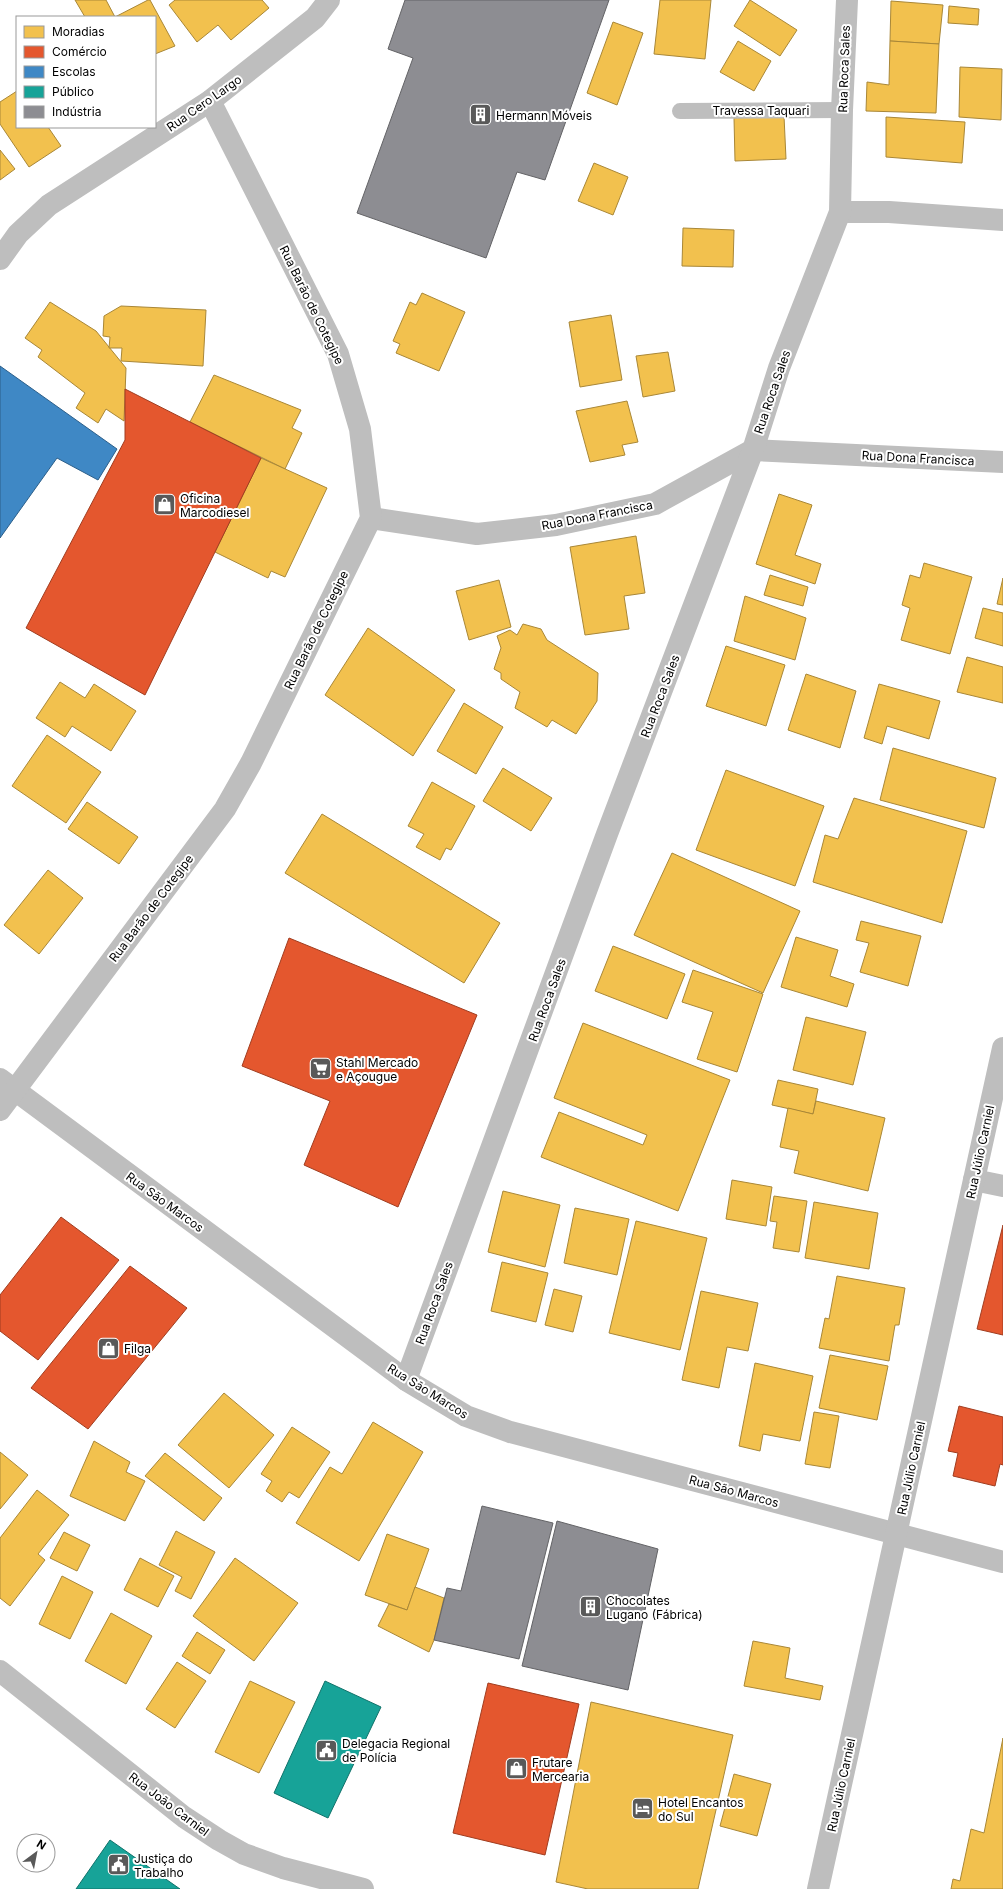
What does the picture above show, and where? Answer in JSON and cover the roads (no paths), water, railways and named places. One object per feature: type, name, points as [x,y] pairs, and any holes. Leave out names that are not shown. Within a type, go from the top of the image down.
[{"type":"street","name":"Rua Cero Largo","points":[[0,259],[18,234],[49,205],[210,101],[315,18],[329,0]]},
{"type":"street","name":"Rua Roca Sales","points":[[406,1380],[607,834],[753,450],[779,368],[840,212],[842,110],[847,0]]},
{"type":"street","name":"Rua Barão de Cotegipe","points":[[0,1110],[7,1085],[225,809],[251,763],[371,518],[360,429],[338,354],[210,101]]},
{"type":"street","points":[[840,212],[889,212],[1003,220]]},
{"type":"street","name":"Rua Dona Francisca","points":[[371,518],[477,534],[556,525],[656,504],[753,450],[1003,462]]},
{"type":"street","name":"Rua Júlio Carniel","points":[[818,1889],[1003,1048]]},
{"type":"street","name":"Rua São Marcos","points":[[7,1085],[406,1380],[466,1416],[510,1432],[1003,1562]]},
{"type":"street","points":[[974,1180],[1003,1186]]},
{"type":"street","name":"Rua João Carniel","points":[[0,1671],[184,1817],[219,1840],[244,1854],[283,1868],[363,1889]]},
{"type":"lane","name":"Travessa Taquari","points":[[680,111],[842,110]]},
{"type":"place","name":"Hermann Móveis","points":[[480,115]]},
{"type":"place","name":"Oficina Marcodiesel","points":[[164,505]]},
{"type":"place","name":"Stahl Mercado e Açougue","points":[[320,1069]]},
{"type":"place","name":"Filga","points":[[109,1348]]},
{"type":"place","name":"Chocolates Lugano (Fábrica)","points":[[591,1607]]},
{"type":"place","name":"Delegacia Regional de Polícia","points":[[327,1750]]},
{"type":"place","name":"Frutare Mercearia","points":[[516,1769]]},
{"type":"place","name":"Hotel Encantos do Sul","points":[[643,1809]]},
{"type":"place","name":"Justiça do Trabalho","points":[[119,1865]]}]
